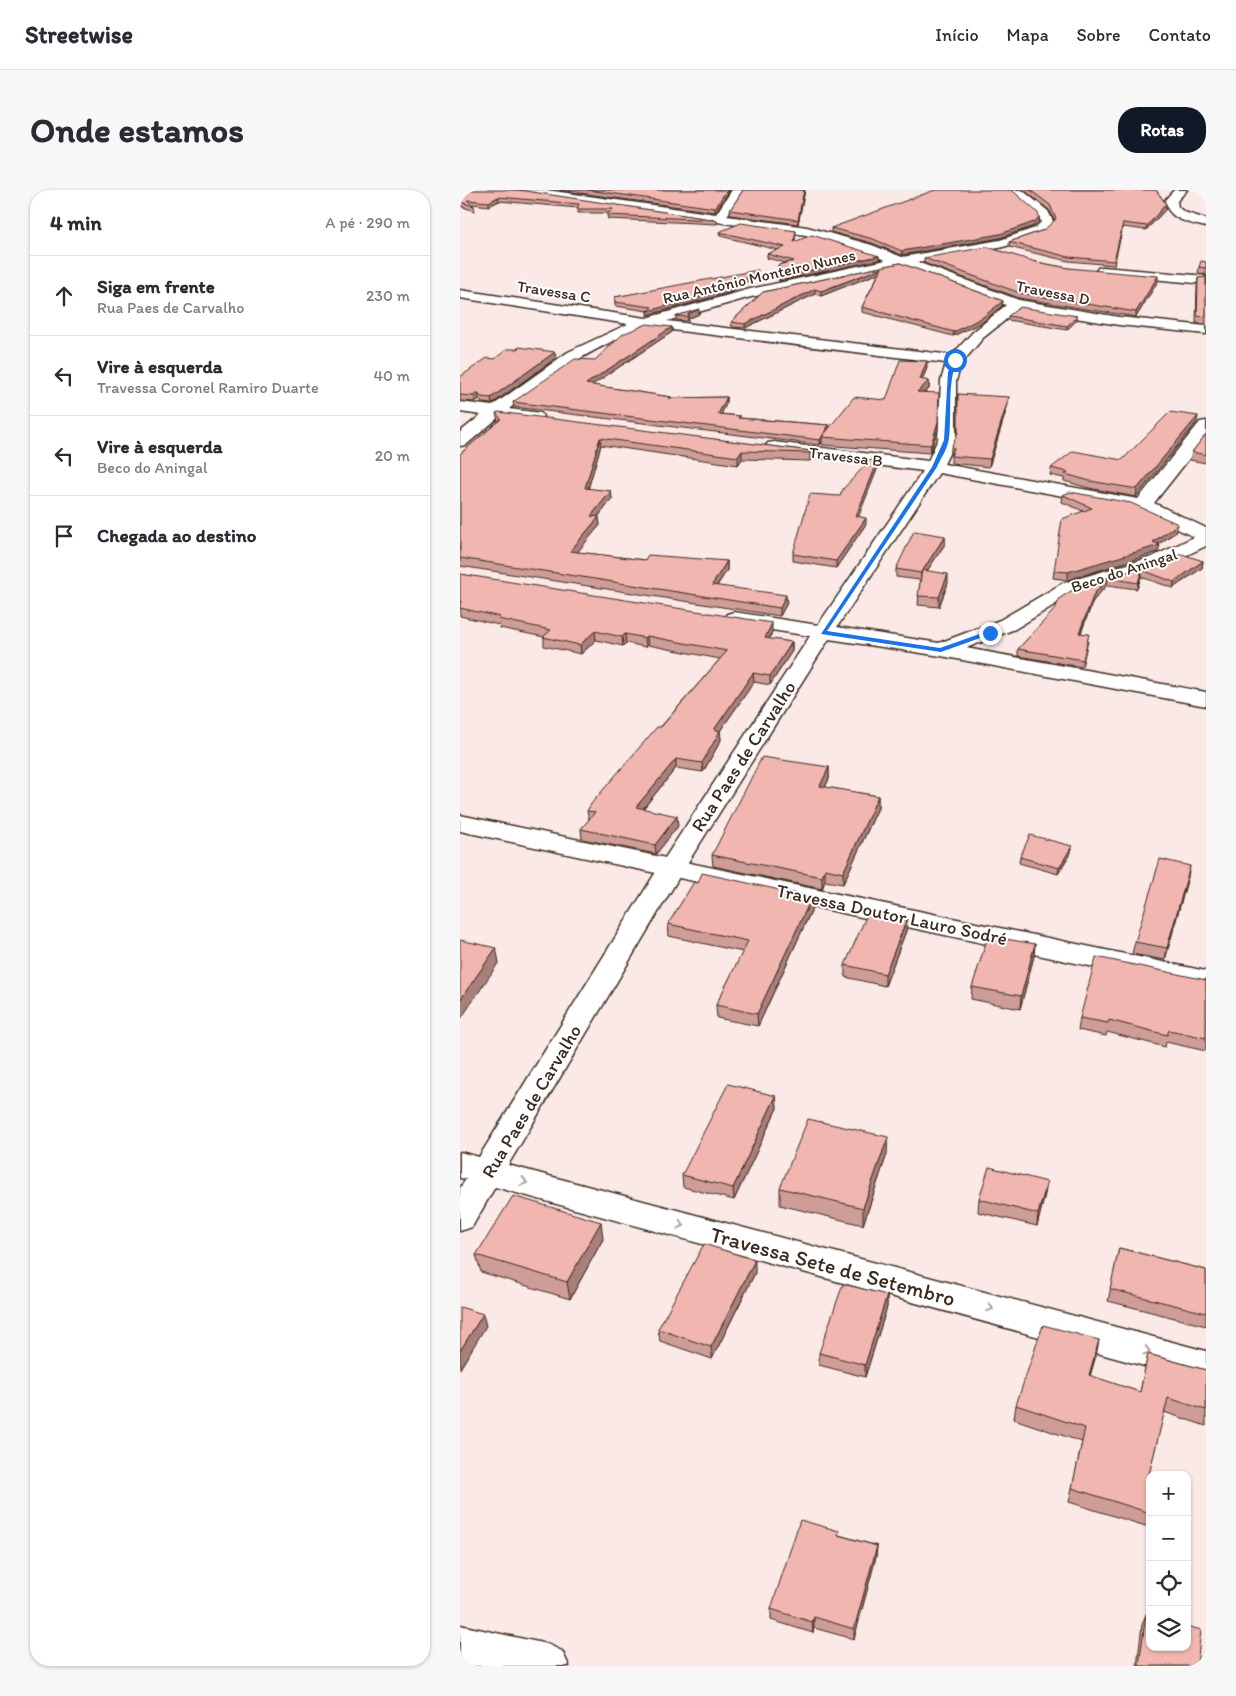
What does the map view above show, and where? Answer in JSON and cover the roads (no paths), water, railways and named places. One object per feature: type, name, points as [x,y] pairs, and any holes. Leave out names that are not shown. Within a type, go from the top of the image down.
[{"type":"street","name":"Travessa D","points":[[521,190],[823,234],[1016,304],[1119,321],[1206,330]]},
{"type":"street","points":[[719,219],[738,190]]},
{"type":"street","name":"Rua Antônio Monteiro Nunes","points":[[460,441],[554,368],[589,346],[643,322],[736,297],[901,261],[987,246],[1038,231],[1048,223],[1044,214],[1015,190]]},
{"type":"street","points":[[1182,190],[1171,200],[1172,208],[1180,215],[1206,223]]},
{"type":"street","points":[[987,246],[1011,256]]},
{"type":"street","points":[[1088,270],[1206,280]]},
{"type":"street","name":"Travessa C","points":[[460,294],[643,322],[955,360]]},
{"type":"street","points":[[955,360],[999,316],[1016,304]]},
{"type":"street","name":"Rua Paes de Carvalho","points":[[460,1216],[474,1169],[823,632],[934,467],[947,440],[948,389],[950,372],[955,360]]},
{"type":"street","points":[[460,407],[554,419]]},
{"type":"street","points":[[1143,505],[1154,488],[1206,426]]},
{"type":"street","name":"Travessa B","points":[[759,445],[934,467],[1143,505]]},
{"type":"street","name":"Beco do Aningal","points":[[941,650],[1004,626],[1028,614],[1055,593],[1164,558],[1205,538],[1204,534],[1199,531],[1143,505]]},
{"type":"street","points":[[715,615],[941,650],[1206,699]]},
{"type":"street","name":"Travessa Doutor Lauro Sodré","points":[[460,823],[1206,981]]},
{"type":"street","name":"Travessa Sete de Setembro","points":[[474,1169],[1206,1367]]},
{"type":"street","points":[[460,1646],[547,1666]]}]
